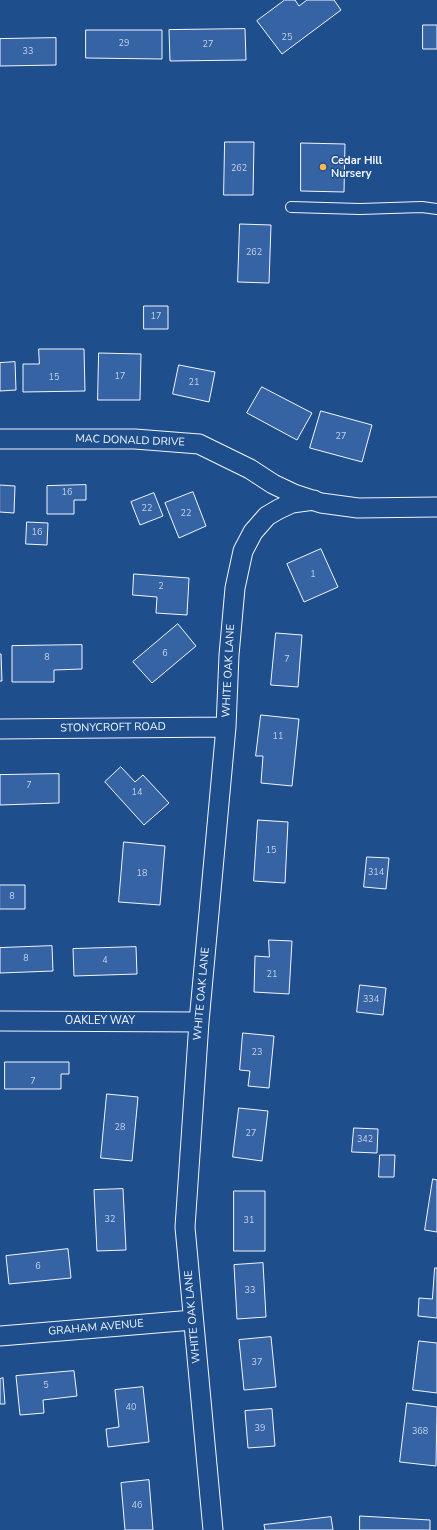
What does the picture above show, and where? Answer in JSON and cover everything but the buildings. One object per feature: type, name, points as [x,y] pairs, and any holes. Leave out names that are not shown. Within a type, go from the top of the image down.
[{"type":"street","name":"MAC DONALD DRIVE","points":[[0,439],[135,439],[199,444],[250,469],[273,484],[294,494],[314,500],[358,508],[437,507]]},
{"type":"street","name":"WHITE OAK LANE","points":[[213,1530],[185,1227],[191,1160],[199,1022],[226,727],[229,655],[235,588],[243,551],[253,532],[268,516],[279,508],[292,503],[314,500]]},
{"type":"street","name":"STONYCROFT ROAD","points":[[0,730],[226,727]]},
{"type":"street","name":"OAKLEY WAY","points":[[0,1021],[199,1022]]},
{"type":"street","name":"GRAHAM AVENUE","points":[[0,1336],[193,1320]]},
{"type":"lane","points":[[291,207],[360,209],[422,207],[437,209]]},
{"type":"place","name":"Cedar Hill Nursery","points":[[323,167]]}]
